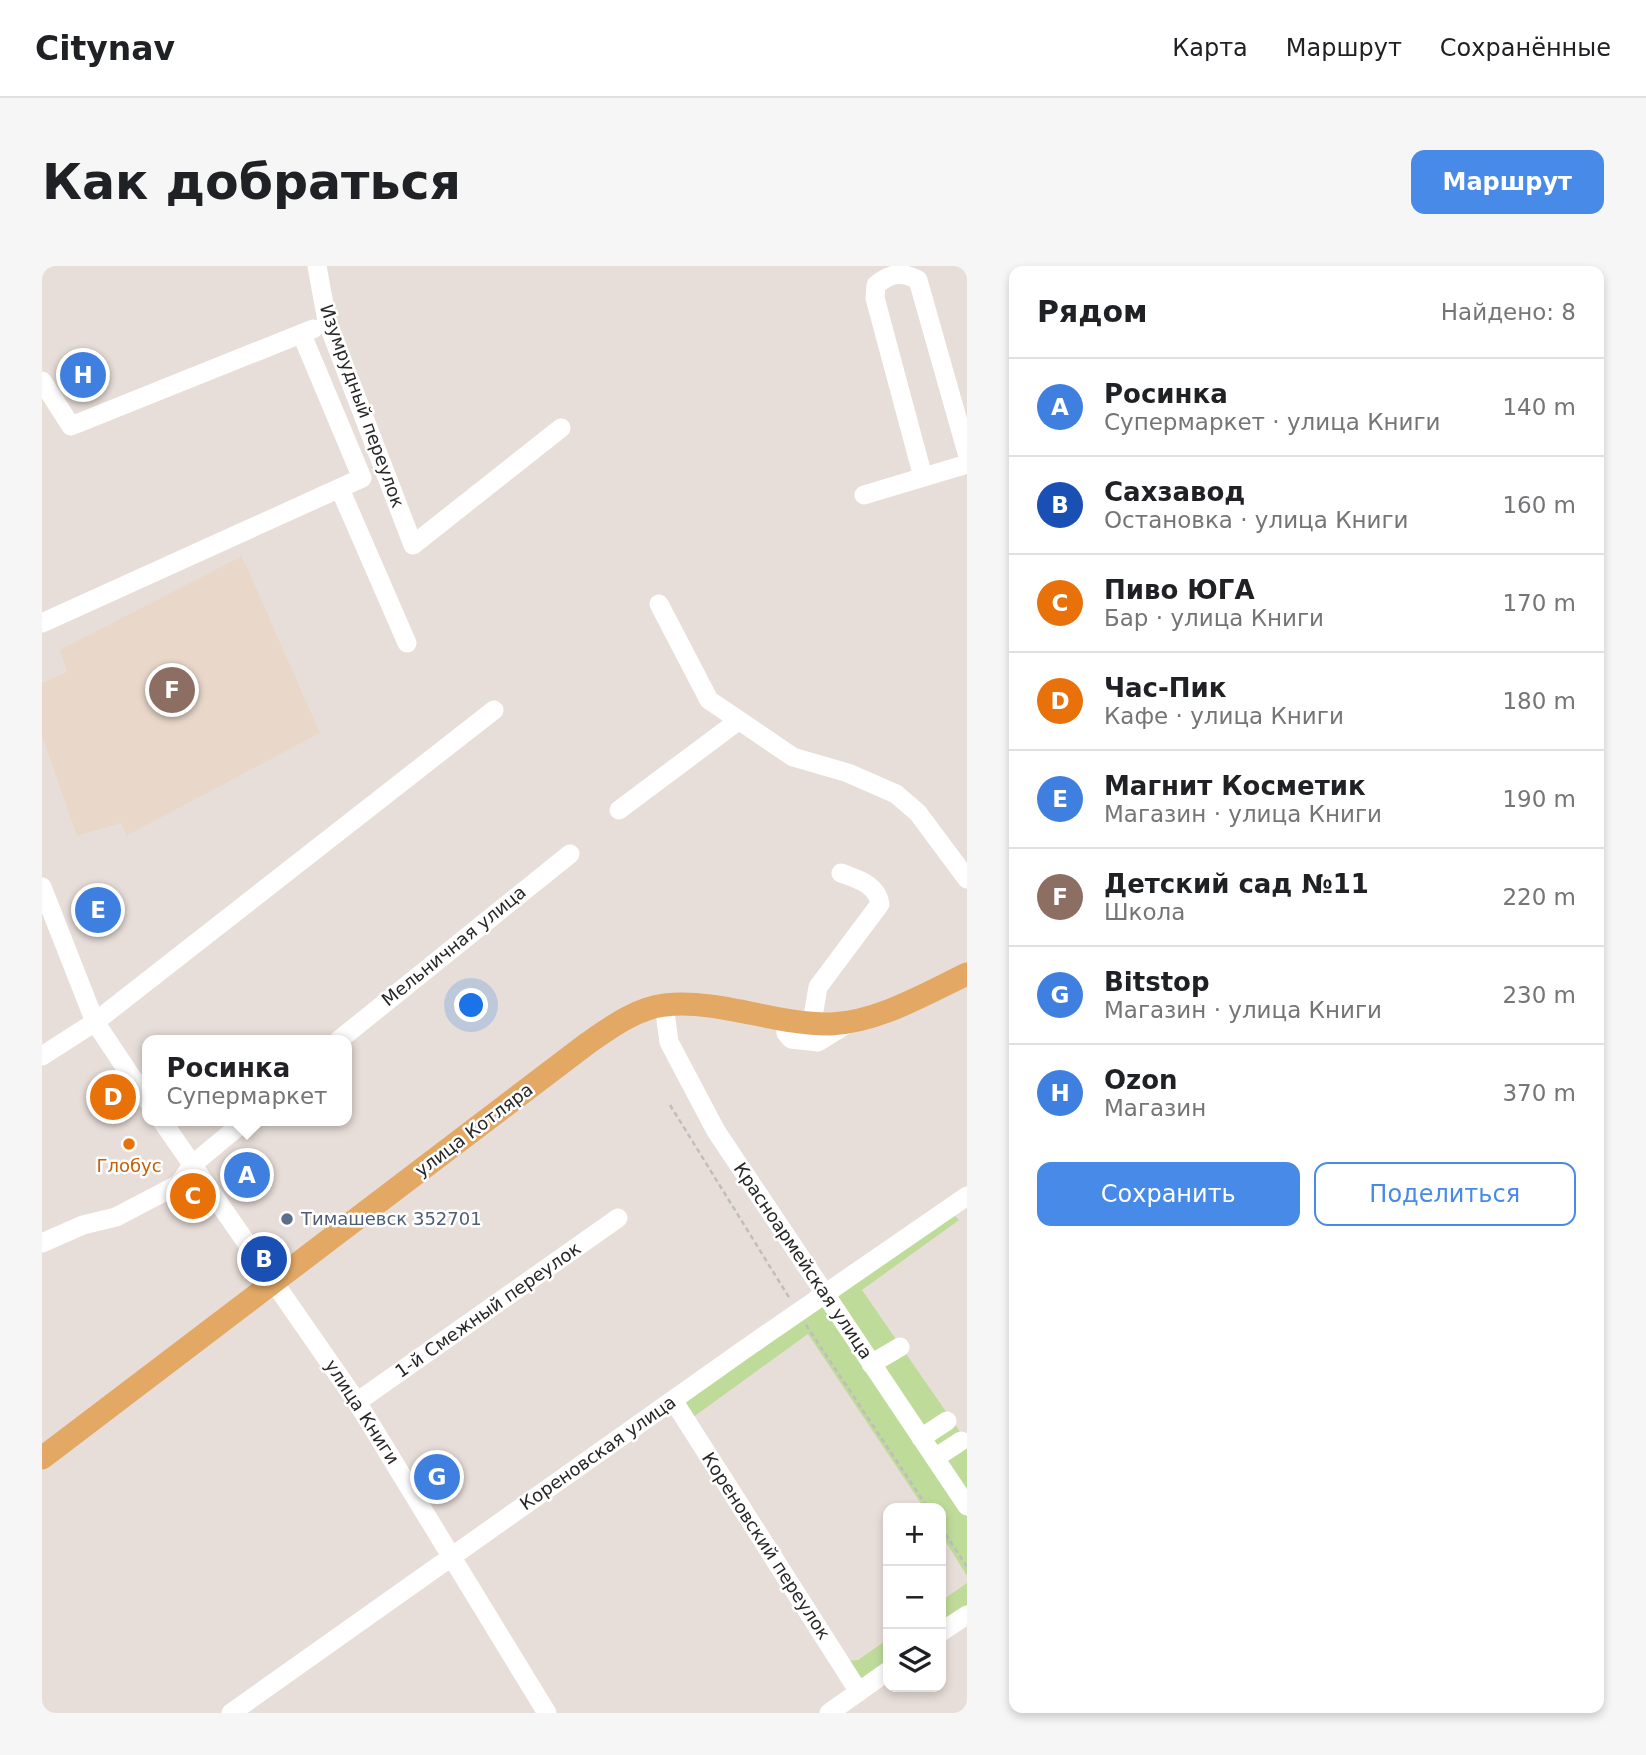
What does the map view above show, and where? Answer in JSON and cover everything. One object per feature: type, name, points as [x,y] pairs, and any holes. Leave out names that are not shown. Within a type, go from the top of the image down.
[{"type":"main road","name":"улица Котляра","points":[[42,1458],[589,1043],[626,1018],[664,1005],[832,1024],[876,1015],[967,974]]},
{"type":"street","name":"Изумрудный переулок","points":[[317,266],[327,321],[413,545],[561,428]]},
{"type":"street","points":[[923,477],[875,298],[876,285],[889,275],[905,273],[918,280],[967,453]]},
{"type":"street","points":[[42,381],[71,426],[302,335],[327,321]]},
{"type":"street","points":[[42,623],[362,478],[302,335]]},
{"type":"street","points":[[864,495],[967,464]]},
{"type":"street","points":[[340,489],[407,643]]},
{"type":"street","points":[[659,604],[709,700],[793,757],[848,773],[896,794],[918,813],[967,879]]},
{"type":"street","points":[[42,1056],[95,1022],[494,710]]},
{"type":"street","points":[[619,810],[738,721]]},
{"type":"street","name":"Мельничная улица","points":[[345,1035],[570,854]]},
{"type":"street","points":[[812,1022],[818,987],[880,904],[875,890],[862,881],[841,873]]},
{"type":"street","points":[[42,887],[95,1022],[142,1092]]},
{"type":"street","name":"Красноармейская улица","points":[[664,1005],[669,1042],[716,1131],[967,1506]]},
{"type":"street","points":[[785,1019],[786,1033],[791,1039],[814,1043],[855,1019]]},
{"type":"street","name":"улица Книги","points":[[165,1126],[275,1280],[357,1402],[547,1713]]},
{"type":"street","points":[[42,1243],[83,1225],[116,1217],[179,1184],[192,1166],[238,1126]]},
{"type":"street","name":"Кореновская улица","points":[[231,1713],[967,1196]]},
{"type":"street","name":"1-й Смежный переулок","points":[[357,1402],[618,1218]]},
{"type":"street","points":[[871,1364],[900,1347]]},
{"type":"street","name":"Кореновский переулок","points":[[673,1400],[859,1692]]},
{"type":"street","points":[[921,1438],[947,1420]]},
{"type":"street","points":[[935,1458],[961,1441]]},
{"type":"street","points":[[946,1629],[967,1615]]},
{"type":"street","points":[[829,1713],[883,1675]]},
{"type":"path","points":[[946,1535],[967,1567]]},
{"type":"shaded area","points":[[242,556],[320,733],[126,836],[121,823],[77,836],[42,736],[42,683],[67,672],[60,650]]},
{"type":"green space","points":[[952,1213],[959,1220],[862,1290],[967,1442],[967,1495],[839,1302],[839,1296]]},
{"type":"green space","points":[[823,1304],[967,1514],[967,1576],[946,1542],[946,1503],[921,1503],[808,1334],[692,1418],[685,1410],[685,1399]]},
{"type":"green space","points":[[967,1583],[967,1611],[946,1626],[946,1598]]},
{"type":"green space","points":[[883,1642],[883,1669],[865,1682],[847,1661],[858,1660]]},
{"type":"place","name":"Ozon","points":[[83,375]]},
{"type":"place","name":"Детский сад №11","points":[[172,690]]},
{"type":"place","name":"Магнит Косметик","points":[[98,910]]},
{"type":"place","name":"Час-Пик","points":[[113,1097]]},
{"type":"place","name":"Глобус","points":[[129,1144]]},
{"type":"place","name":"Росинка","points":[[247,1175]]},
{"type":"place","name":"Пиво ЮГА","points":[[193,1196]]},
{"type":"place","name":"Тимашевск 352701","points":[[287,1219]]},
{"type":"place","name":"Сахзавод","points":[[264,1259]]},
{"type":"place","name":"Bitstop","points":[[437,1477]]}]
